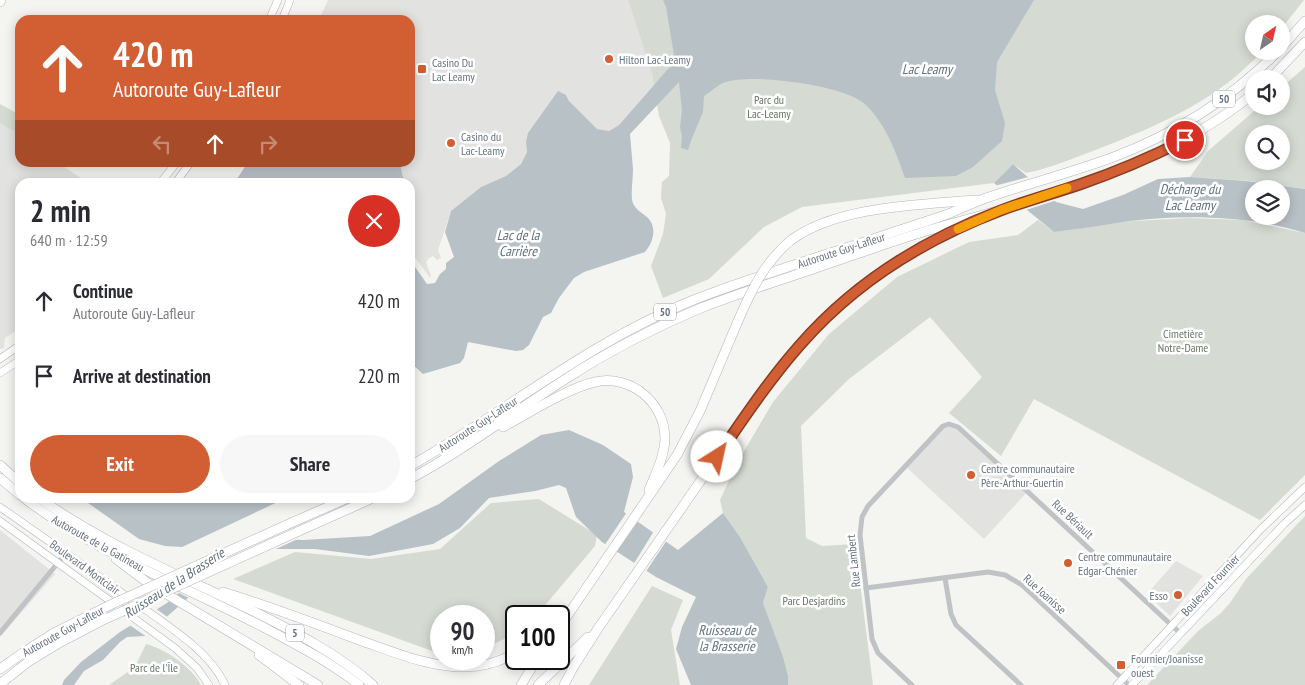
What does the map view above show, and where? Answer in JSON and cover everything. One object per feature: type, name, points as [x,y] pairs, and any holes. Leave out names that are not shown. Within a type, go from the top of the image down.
[{"type":"highway","points":[[1290,38],[1305,21]]},
{"type":"highway","points":[[1279,70],[1305,42]]},
{"type":"highway","name":"Autoroute Guy-Lafleur","points":[[415,463],[455,439],[579,357],[647,321],[725,288],[1118,155],[1174,130],[1229,95],[1268,60]]},
{"type":"highway","name":"Autoroute Guy-Lafleur","points":[[415,476],[461,449],[578,371],[635,338],[680,317],[732,296],[923,232],[1001,210],[1123,168],[1179,143],[1221,118],[1245,100]]},
{"type":"highway","points":[[570,611],[677,454],[689,433],[749,297],[764,269],[774,256],[790,241],[814,226],[846,216],[885,209],[985,199]]},
{"type":"highway","points":[[564,685],[599,627],[760,394],[795,350],[821,322],[864,285],[897,262],[940,238],[1001,210]]},
{"type":"highway","points":[[461,449],[582,386],[605,380],[623,382],[637,389],[652,401],[660,415],[664,429],[662,457],[643,505]]},
{"type":"highway","points":[[0,465],[15,478]]},
{"type":"highway","points":[[0,478],[15,491]]},
{"type":"highway","name":"Autoroute de la Gatineau","points":[[31,503],[60,523],[96,544],[301,647],[359,685]]},
{"type":"highway","name":"Autoroute de la Gatineau","points":[[47,503],[91,531],[275,622],[318,646],[352,668],[373,685]]},
{"type":"highway","name":"Autoroute Guy-Lafleur","points":[[0,669],[54,633],[337,503]]},
{"type":"highway","name":"Autoroute Guy-Lafleur","points":[[0,684],[28,662],[101,621],[362,503]]},
{"type":"highway","points":[[96,544],[160,591],[318,685]]},
{"type":"highway","points":[[199,585],[258,603],[390,651],[436,665],[474,667],[505,658]]},
{"type":"highway","points":[[538,685],[599,627]]},
{"type":"highway","points":[[228,632],[299,685]]},
{"type":"highway","points":[[521,685],[530,670]]},
{"type":"main road","points":[[271,15],[278,0]]},
{"type":"main road","points":[[284,15],[290,0]]},
{"type":"main road","points":[[165,178],[173,167]]},
{"type":"main road","points":[[179,178],[187,167]]},
{"type":"main road","points":[[0,359],[15,348]]},
{"type":"main road","points":[[0,373],[15,363]]},
{"type":"main road","name":"Boulevard Fournier","points":[[1120,682],[1260,530],[1305,487]]},
{"type":"main road","name":"Boulevard Fournier","points":[[1131,685],[1284,524],[1305,505]]},
{"type":"main road","name":"Boulevard Montclair","points":[[0,507],[189,642],[207,659],[225,685]]},
{"type":"main road","name":"Boulevard Montclair","points":[[0,521],[192,662],[209,685]]},
{"type":"street","name":"Rue Lambert","points":[[912,685],[876,649],[872,639],[860,535],[861,523],[865,511],[943,426],[949,424]]},
{"type":"street","name":"Rue Bériault","points":[[949,424],[958,427],[1181,634]]},
{"type":"street","points":[[0,632],[66,553]]},
{"type":"street","name":"Rue Joanisse","points":[[866,588],[988,572],[1000,573],[1022,585],[1120,682],[1131,685]]},
{"type":"street","points":[[945,578],[951,614],[956,625],[1021,685]]},
{"type":"shaded area","points":[[328,0],[628,0],[654,85],[619,125],[609,131],[597,129],[569,101],[566,95],[526,142],[527,152],[521,164],[506,176],[481,187],[451,211],[438,250],[441,258],[437,260],[433,256],[426,262],[430,278],[415,257],[415,178],[403,178],[401,167],[415,167],[415,15],[321,15]]},
{"type":"shaded area","points":[[0,122],[15,132],[15,167],[64,167],[81,178],[15,178],[15,331],[5,338],[4,348],[0,349]]},
{"type":"shaded area","points":[[952,423],[1028,491],[984,539],[905,466],[943,426]]},
{"type":"shaded area","points":[[0,530],[55,574],[0,637]]},
{"type":"shaded area","points":[[1176,561],[1203,576],[1170,616],[1147,594]]},
{"type":"green space","name":"Parc du Lac-Leamy","points":[[628,0],[1304,0],[1290,18],[1290,15],[1245,15],[1245,60],[1253,60],[1227,84],[1186,110],[1164,121],[1120,140],[1044,168],[1026,173],[1013,164],[994,183],[802,207],[764,227],[709,279],[663,298],[651,266],[663,234],[666,214],[661,198],[662,182],[669,176],[670,143],[659,116],[652,74]]},
{"type":"green space","points":[[1305,67],[1305,189],[1290,187],[1290,180],[1245,181],[1190,177],[1208,151],[1250,115],[1290,115],[1290,80]]},
{"type":"green space","points":[[0,104],[15,112],[15,132],[0,123]]},
{"type":"green space","name":"Cimetière Notre-Dame","points":[[1190,218],[1242,220],[1245,221],[1245,225],[1266,225],[1305,233],[1305,475],[1260,520],[1034,399],[1001,456],[949,413],[982,377],[930,317],[849,379],[801,426],[806,538],[822,546],[855,544],[873,685],[788,685],[788,676],[763,603],[768,587],[740,537],[723,513],[720,500],[736,465],[773,402],[829,334],[897,277],[969,242],[1018,235],[1038,220],[1054,232],[1132,221]]},
{"type":"green space","points":[[539,499],[597,535],[595,546],[545,605],[505,605],[505,638],[495,644],[495,605],[430,605],[430,650],[233,579],[295,552],[371,559],[440,549],[491,503]]},
{"type":"green space","points":[[1305,516],[1305,685],[1147,685],[1198,631],[1221,613],[1246,579]]},
{"type":"green space","points":[[73,562],[117,595],[113,597],[71,565]]},
{"type":"green space","points":[[652,586],[683,600],[671,630],[680,685],[589,685]]},
{"type":"green space","name":"Parc de l'Île","points":[[146,644],[161,650],[185,665],[201,685],[109,685],[135,667]]},
{"type":"water","points":[[663,0],[1034,0],[997,62],[995,90],[1005,123],[1002,141],[973,167],[956,176],[905,178],[885,130],[866,105],[856,98],[840,92],[777,80],[739,80],[717,86],[704,96],[703,112],[688,150],[681,148],[682,136],[680,127],[682,110],[679,82],[630,134],[633,169],[632,200],[636,208],[650,221],[653,230],[652,240],[645,252],[584,272],[574,278],[559,298],[551,313],[543,317],[529,345],[523,350],[516,351],[468,342],[464,358],[460,363],[423,374],[415,367],[415,267],[427,284],[435,283],[440,274],[446,269],[446,263],[454,257],[445,232],[451,211],[481,187],[506,176],[521,164],[527,152],[526,142],[528,133],[558,91],[566,95],[569,101],[597,129],[609,131],[619,125],[675,61],[666,7]]},
{"type":"water","name":"Décharge du Lac Leamy","points":[[1013,164],[1056,202],[1083,209],[1123,195],[1158,179],[1190,177],[1245,181],[1245,221],[1196,217],[1151,219],[1054,232],[994,183]]},
{"type":"water","points":[[245,167],[401,167],[403,178],[238,178]]},
{"type":"water","name":"Décharge du Lac Leamy","points":[[1290,187],[1305,189],[1305,233],[1274,225],[1290,225]]},
{"type":"water","name":"Ruisseau de la Brasserie","points":[[569,430],[603,445],[631,464],[633,477],[624,512],[678,550],[723,513],[740,537],[768,587],[763,603],[783,657],[788,676],[788,685],[691,685],[676,649],[682,627],[696,597],[656,577],[602,542],[576,517],[566,488],[559,485],[535,491],[489,498],[460,528],[433,544],[369,556],[315,549],[271,549],[213,576],[145,636],[127,637],[103,660],[84,671],[74,685],[62,685],[64,680],[81,662],[120,632],[167,603],[211,566],[275,539],[303,540],[370,536],[439,504],[499,461],[541,435]]},
{"type":"water","points":[[88,503],[275,503],[182,547],[165,546],[139,539]]},
{"type":"pier","points":[[1032,176],[1057,200],[1023,211],[994,186]]},
{"type":"pier","points":[[627,512],[639,520],[615,554],[604,546]]},
{"type":"pier","points":[[654,531],[667,540],[645,573],[633,565]]},
{"type":"pier","points":[[275,536],[300,538],[210,579],[212,581],[191,599],[179,593],[176,594],[187,602],[180,608],[167,600],[210,564]]},
{"type":"pier","points":[[155,608],[169,618],[147,637],[128,624]]},
{"type":"slow traffic","points":[[958,229],[1001,210],[1067,188]]},
{"type":"place","name":"Hilton Lac-Leamy","points":[[609,59]]},
{"type":"place","name":"Casino Du Lac Leamy","points":[[422,69]]},
{"type":"place","name":"Casino du Lac-Leamy","points":[[451,143]]},
{"type":"place","name":"Centre communautaire Père-Arthur-Guertin","points":[[971,475]]},
{"type":"place","name":"Centre communautaire Edgar-Chénier","points":[[1068,563]]},
{"type":"place","name":"Esso","points":[[1178,595]]},
{"type":"place","name":"Fournier/Joanisse ouest","points":[[1121,665]]},
{"type":"route","points":[[717,457],[760,394],[800,344],[841,304],[877,275],[929,244],[1001,210],[1108,174],[1185,140]]},
{"type":"water label","name":"Lac Leamy","points":[[927,69]]},
{"type":"water label","name":"Lac de la Carrière","points":[[518,244]]},
{"type":"park label","name":"Parc Desjardins","points":[[814,600]]}]
